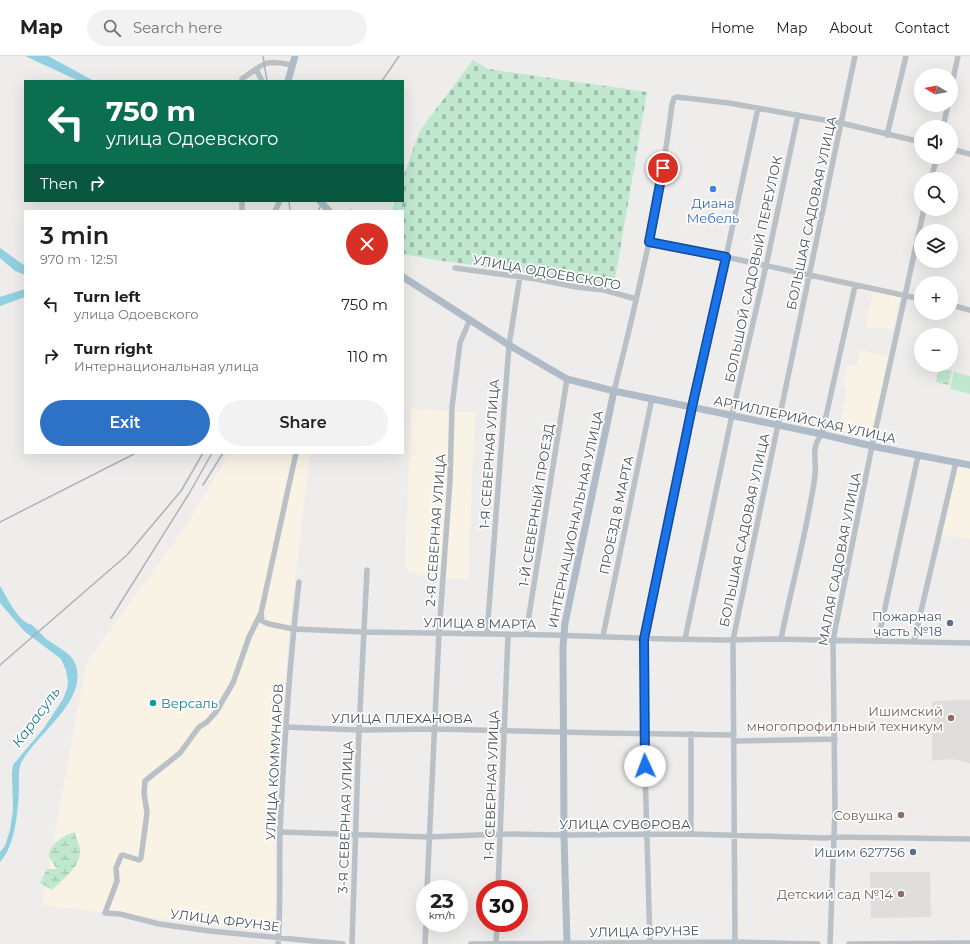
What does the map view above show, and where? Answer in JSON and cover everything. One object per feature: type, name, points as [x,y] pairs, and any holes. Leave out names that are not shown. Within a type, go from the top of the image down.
[{"type":"main road","points":[[288,80],[295,56]]},
{"type":"main road","points":[[321,202],[329,210]]},
{"type":"main road","name":"АРТИЛЛЕРИЙСКАЯ УЛИЦА","points":[[404,278],[509,345],[567,379],[614,391],[822,434],[918,456],[970,465]]},
{"type":"main road","name":"ИНТЕРНАЦИОНАЛЬНАЯ УЛИЦА","points":[[567,944],[563,732],[564,635],[566,615],[614,391]]},
{"type":"street","name":"БОЛЬШАЯ САДОВАЯ УЛИЦА","points":[[735,943],[733,640],[808,275],[855,56]]},
{"type":"street","points":[[887,135],[906,56]]},
{"type":"street","points":[[955,68],[958,56]]},
{"type":"street","points":[[242,79],[265,63],[278,62],[292,65]]},
{"type":"street","points":[[256,69],[262,80]]},
{"type":"street","name":"ИНТЕРНАЦИОНАЛЬНАЯ УЛИЦА","points":[[614,391],[649,242],[674,98],[677,97],[729,103],[758,108]]},
{"type":"street","points":[[650,943],[644,734],[644,639],[692,407],[758,108],[841,123],[914,141]]},
{"type":"street","name":"БОЛЬШОЙ САДОВЫЙ ПЕРЕУЛОК","points":[[685,639],[732,415],[798,115]]},
{"type":"street","points":[[958,151],[970,154]]},
{"type":"street","points":[[242,202],[242,210]]},
{"type":"street","name":"МАЛАЯ САДОВАЯ УЛИЦА","points":[[830,944],[834,837],[835,739],[833,640],[872,446],[885,394],[922,216]]},
{"type":"street","points":[[649,242],[914,298]]},
{"type":"street","name":"УЛИЦА ОДОЕВСКОГО","points":[[455,268],[520,276],[576,287],[604,290],[636,298]]},
{"type":"street","name":"1-Я СЕВЕРНАЯ УЛИЦА","points":[[486,633],[509,345],[520,276]]},
{"type":"street","points":[[781,639],[806,531],[816,474],[814,454],[817,440],[822,434],[855,286]]},
{"type":"street","points":[[958,307],[970,310]]},
{"type":"street","name":"2-Я СЕВЕРНАЯ УЛИЦА","points":[[427,880],[439,633],[450,480],[452,407],[460,343],[470,319]]},
{"type":"street","name":"1-Й СЕВЕРНЫЙ ПРОЕЗД","points":[[526,634],[567,379]]},
{"type":"street","name":"ПРОЕЗД 8 МАРТА","points":[[603,636],[652,398]]},
{"type":"street","points":[[256,624],[261,613],[296,454]]},
{"type":"street","points":[[878,640],[918,456]]},
{"type":"street","points":[[914,641],[956,462]]},
{"type":"street","name":"3-Я СЕВЕРНАЯ УЛИЦА","points":[[352,944],[359,730],[368,570]]},
{"type":"street","name":"УЛИЦА КОММУНАРОВ","points":[[278,941],[280,832],[286,727],[293,629],[299,582]]},
{"type":"street","points":[[256,624],[262,621],[261,613]]},
{"type":"street","name":"УЛИЦА 8 МАРТА","points":[[262,621],[293,629],[364,632],[526,634],[603,636],[644,639],[878,640],[970,643]]},
{"type":"street","name":"УЛИЦА ФРУНЗЕ","points":[[256,624],[233,683],[216,712],[207,722],[199,726],[180,753],[144,781],[147,813],[141,858],[139,860],[123,855],[121,856],[116,868],[117,881],[105,913],[120,914],[159,924],[278,941],[343,944]]},
{"type":"street","name":"1-Я СЕВЕРНАЯ УЛИЦА","points":[[498,880],[508,634]]},
{"type":"street","name":"УЛИЦА ПЛЕХАНОВА","points":[[286,727],[359,730],[435,729],[691,734],[734,738],[835,739]]},
{"type":"street","points":[[691,734],[691,834]]},
{"type":"street","name":"УЛИЦА СУВОРОВА","points":[[280,832],[429,837],[501,834],[691,834],[825,838],[970,839]]},
{"type":"street","points":[[425,944],[426,932]]},
{"type":"street","points":[[496,944],[497,932]]},
{"type":"street","name":"УЛИЦА ФРУНЗЕ","points":[[471,944],[818,944]]},
{"type":"street","points":[[849,944],[970,944]]},
{"type":"shaded area","points":[[873,291],[899,297],[893,330],[866,326]]},
{"type":"shaded area","points":[[860,350],[888,357],[872,438],[839,431],[846,392],[844,384],[848,365],[857,366]]},
{"type":"shaded area","points":[[411,409],[475,412],[468,579],[434,579],[405,569]]},
{"type":"shaded area","points":[[229,454],[310,454],[289,632],[274,826],[275,932],[42,905],[86,663],[183,530]]},
{"type":"shaded area","points":[[957,466],[970,469],[970,539],[941,535]]},
{"type":"shaded area","name":"Ишимский многопрофильный техникум","points":[[970,700],[970,763],[953,759],[932,761],[932,701]]},
{"type":"shaded area","name":"Детский сад №14","points":[[870,872],[930,872],[931,917],[871,918]]},
{"type":"green space","points":[[473,60],[488,69],[647,92],[614,285],[404,254],[404,210],[392,210],[395,202],[404,202],[404,175],[419,132]]},
{"type":"green space","points":[[938,372],[952,372],[949,385],[936,382]]},
{"type":"green space","points":[[954,372],[970,376],[970,394],[950,389]]},
{"type":"green space","points":[[75,832],[80,850],[78,862],[52,890],[40,883],[47,869],[57,869],[49,857],[50,852],[54,844],[66,835]]},
{"type":"water","points":[[25,56],[48,56],[92,80],[77,80]]},
{"type":"water","points":[[0,248],[24,265],[24,275],[15,271],[0,258]]},
{"type":"water","points":[[24,289],[24,297],[0,306],[0,297]]},
{"type":"water","points":[[0,586],[13,609],[20,617],[71,657],[76,666],[77,679],[74,692],[67,705],[28,752],[21,763],[19,772],[18,806],[13,837],[10,846],[0,862],[0,852],[5,846],[10,830],[13,809],[13,765],[44,728],[63,699],[68,682],[66,670],[61,659],[24,631],[0,603]]},
{"type":"railway","points":[[263,56],[267,80]]},
{"type":"railway","points":[[383,80],[399,56]]},
{"type":"railway","points":[[289,202],[290,210]]},
{"type":"railway","points":[[318,210],[322,202]]},
{"type":"railway","points":[[0,522],[134,454]]},
{"type":"railway","points":[[0,665],[127,555],[181,491],[202,454]]},
{"type":"railway","points":[[111,618],[190,492],[211,454]]},
{"type":"railway","points":[[203,485],[222,454]]},
{"type":"place","name":"Диана Мебель","points":[[713,189]]},
{"type":"place","name":"Пожарная часть №18","points":[[950,623]]},
{"type":"place","name":"Версаль","points":[[153,703]]},
{"type":"place","name":"Ишимский многопрофильный техникум","points":[[951,718]]},
{"type":"place","name":"Совушка","points":[[901,815]]},
{"type":"place","name":"Ишим 627756","points":[[913,852]]},
{"type":"place","name":"Детский сад №14","points":[[901,894]]},
{"type":"route","points":[[645,766],[643,645],[692,407],[726,257],[649,242],[663,168]]},
{"type":"water label","name":"Карасуль","points":[[36,717]]}]
